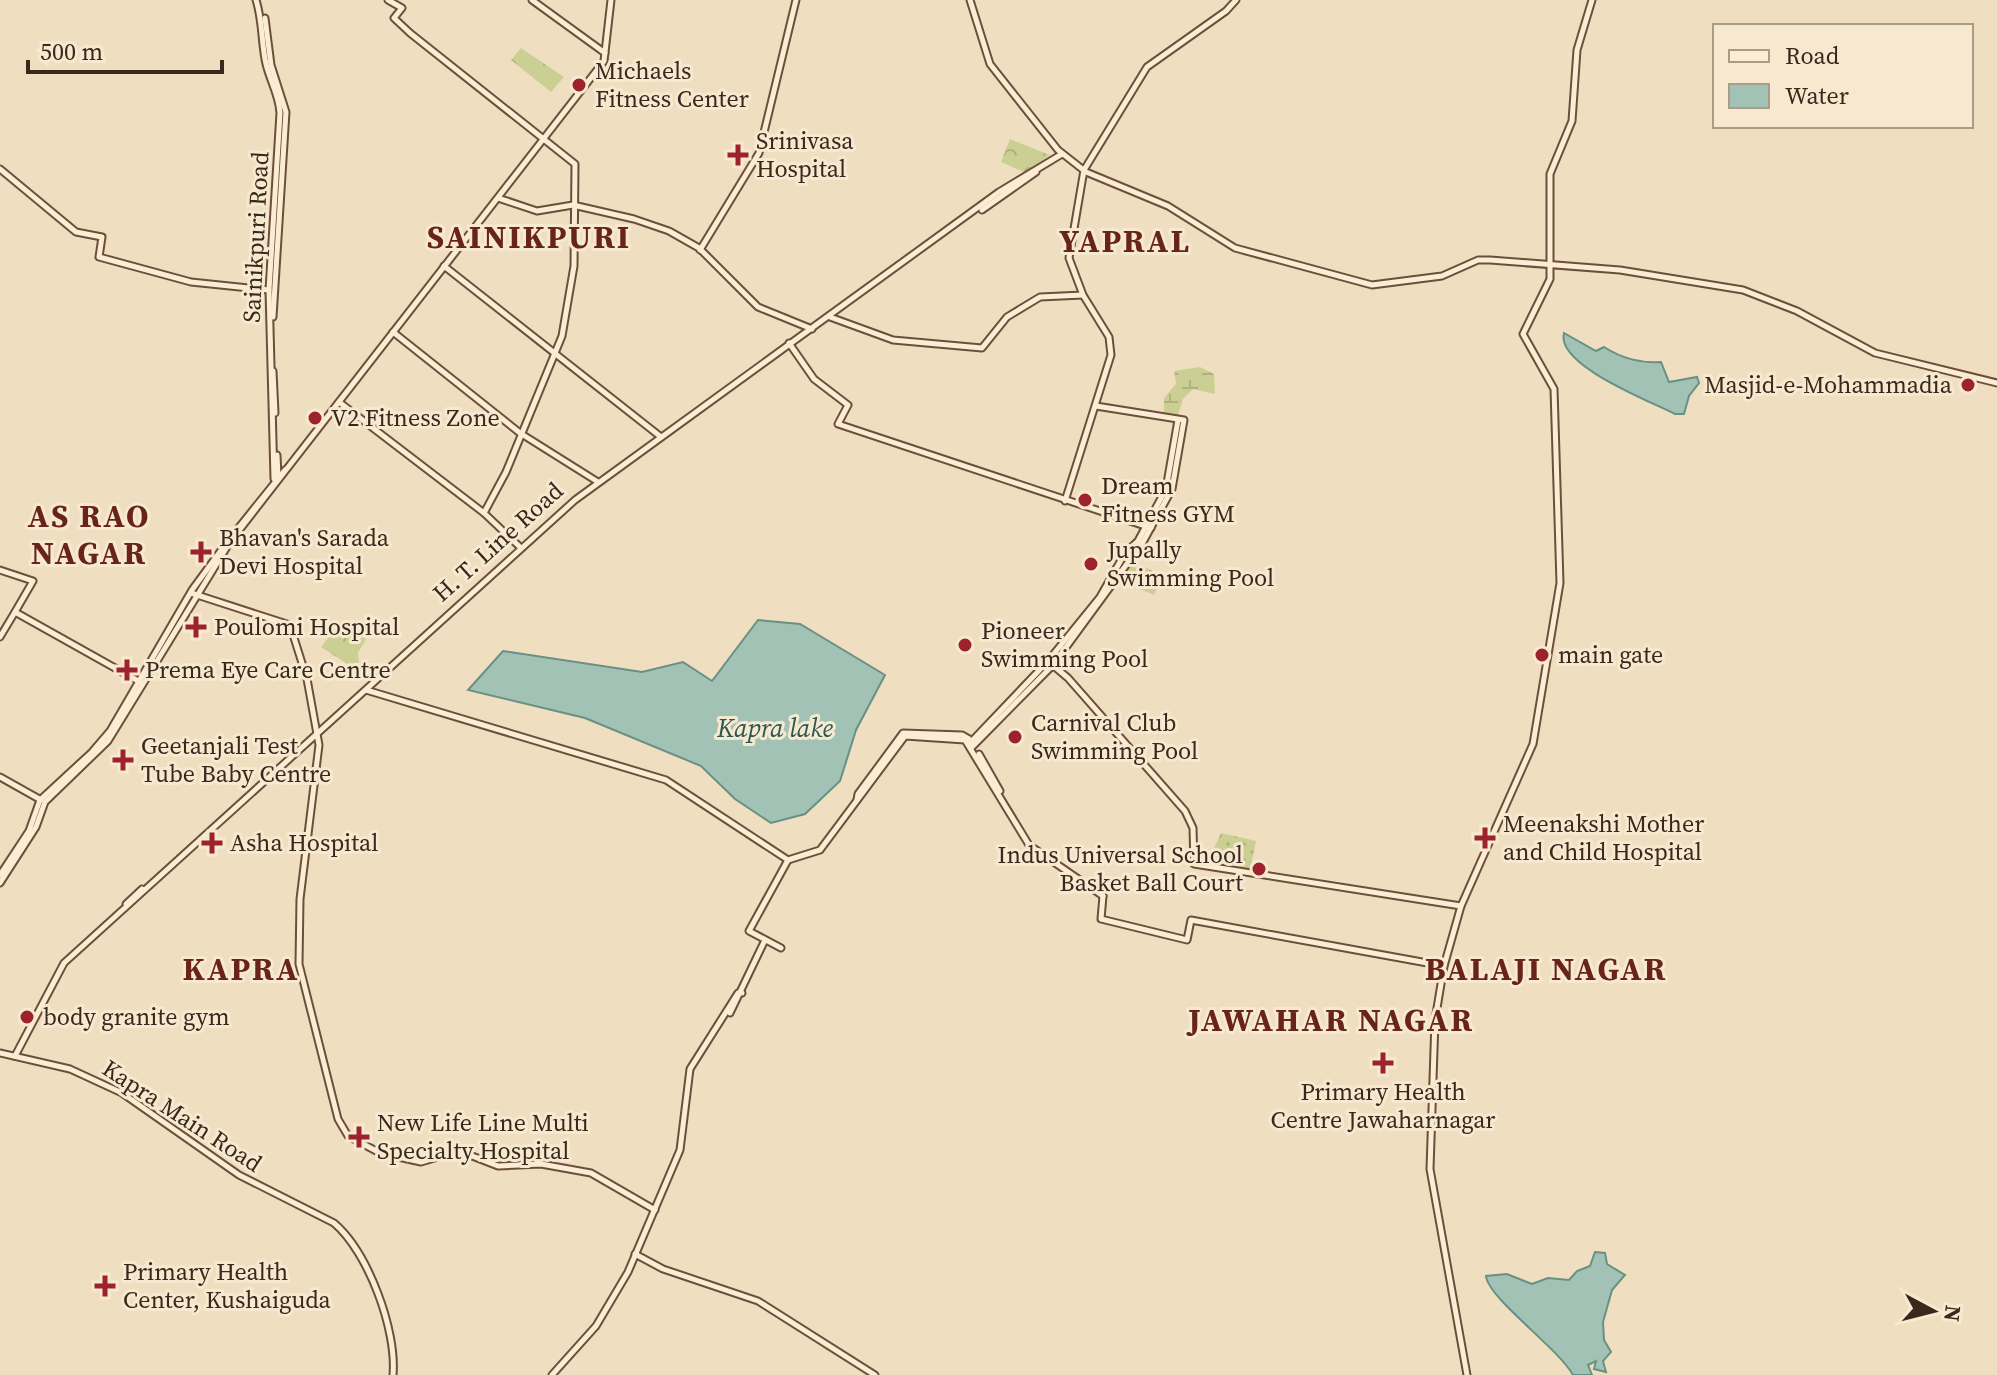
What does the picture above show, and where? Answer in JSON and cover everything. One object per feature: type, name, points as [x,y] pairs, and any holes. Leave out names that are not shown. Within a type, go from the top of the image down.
[{"type":"street","name":"Sainikpuri Road","points":[[258,0],[286,112],[269,290],[277,478]]},
{"type":"street","points":[[388,0],[402,8],[394,18],[402,26],[575,164],[574,266],[562,336],[506,472],[484,513]]},
{"type":"street","points":[[532,0],[606,53]]},
{"type":"street","points":[[0,883],[43,801],[97,755],[194,593],[277,478],[604,61],[611,0]]},
{"type":"street","points":[[700,250],[759,153],[796,0]]},
{"type":"street","points":[[970,0],[990,64],[1062,154],[1084,170],[1173,208],[1235,248],[1372,285],[1442,276],[1478,260],[1551,263],[1657,275],[1743,290],[1797,311],[1875,353],[1997,383]]},
{"type":"street","points":[[1065,501],[1111,357],[1110,342],[1083,295],[1069,251],[1084,170],[1147,67],[1236,0]]},
{"type":"street","points":[[1431,1171],[1438,1020],[1444,984],[1463,911],[1527,758],[1538,720],[1560,583],[1554,389],[1523,334],[1544,293],[1551,263],[1550,174],[1572,121],[1577,50],[1592,0]]},
{"type":"street","name":"H. T. Line Road","points":[[13,1056],[57,967],[520,547],[597,481],[1062,154]]},
{"type":"street","points":[[0,169],[76,232],[102,237],[99,257],[191,282],[269,290]]},
{"type":"street","points":[[498,198],[537,211],[573,205],[650,224],[700,250],[758,307],[811,328]]},
{"type":"street","name":"Sainikpuri Road","points":[[273,253],[277,478]]},
{"type":"street","points":[[444,266],[661,436]]},
{"type":"street","points":[[832,315],[893,340],[982,348],[1007,317],[1040,297],[1083,295]]},
{"type":"street","points":[[393,332],[520,433],[597,481]]},
{"type":"street","points":[[789,344],[814,379],[848,405],[838,424],[1148,528]]},
{"type":"street","points":[[339,402],[484,513],[520,547]]},
{"type":"street","points":[[971,745],[1050,663],[1102,601],[1148,528],[1166,489],[1181,420],[1096,406]]},
{"type":"street","points":[[277,478],[287,469]]},
{"type":"street","name":"H. T. Line Road","points":[[318,732],[520,547]]},
{"type":"street","points":[[0,570],[33,581],[0,637]]},
{"type":"street","points":[[194,593],[291,626],[318,732],[319,765],[300,899],[302,981],[328,1070],[338,1119],[348,1136],[380,1153],[429,1160],[451,1153],[467,1154],[498,1166],[517,1168],[541,1164],[591,1173],[655,1210]]},
{"type":"street","points":[[15,612],[142,684]]},
{"type":"street","points":[[1050,663],[1185,811],[1193,828],[1194,864],[1461,906]]},
{"type":"street","points":[[366,690],[658,776],[788,860]]},
{"type":"street","points":[[781,948],[749,931],[788,860],[820,850],[857,801],[858,794],[905,734],[962,740],[971,745],[1031,843],[1103,896],[1101,919],[1187,940],[1191,920],[1444,966]]},
{"type":"street","points":[[1467,1375],[1431,1171],[1435,1020],[1444,966],[1461,906],[1527,758]]},
{"type":"street","points":[[0,777],[43,801]]},
{"type":"street","points":[[0,875],[8,867]]},
{"type":"street","points":[[552,1375],[596,1326],[635,1254],[680,1150],[686,1086],[696,1055],[724,1019],[738,993],[742,993],[749,966],[765,940]]},
{"type":"street","name":"Kapra Main Road","points":[[0,1053],[70,1069],[126,1095],[239,1175],[297,1203],[344,1232],[371,1278],[391,1340],[393,1375]]},
{"type":"street","points":[[635,1254],[663,1269],[758,1301],[875,1375]]},
{"type":"green space","points":[[521,48],[564,77],[551,92],[511,60]]},
{"type":"green space","points":[[1010,139],[1050,155],[1026,173],[1001,162]]},
{"type":"green space","points":[[1200,367],[1214,374],[1215,394],[1193,389],[1183,399],[1178,415],[1164,413],[1164,398],[1176,384],[1174,371]]},
{"type":"green space","points":[[1129,560],[1172,580],[1168,590],[1158,587],[1154,595],[1119,580]]},
{"type":"green space","points":[[340,623],[366,639],[358,653],[359,662],[349,665],[321,647]]},
{"type":"green space","points":[[1221,833],[1256,841],[1250,871],[1213,864],[1215,846]]},
{"type":"water","points":[[1564,333],[1596,351],[1604,347],[1632,359],[1661,362],[1669,382],[1697,377],[1699,383],[1689,396],[1684,414],[1675,414],[1589,370],[1565,345]]},
{"type":"water","name":"Kapra lake","points":[[758,620],[800,624],[885,675],[856,730],[840,781],[805,814],[771,823],[735,799],[701,766],[585,718],[468,690],[503,651],[642,672],[683,662],[712,681]]},
{"type":"water","points":[[1595,1252],[1605,1253],[1607,1264],[1625,1275],[1612,1290],[1603,1322],[1604,1340],[1611,1352],[1603,1361],[1606,1372],[1594,1369],[1596,1361],[1588,1365],[1592,1375],[1573,1375],[1498,1297],[1486,1276],[1507,1274],[1532,1284],[1548,1278],[1569,1280],[1577,1271],[1590,1266]]},
{"type":"place","name":"Michaels Fitness Center","points":[[579,85]]},
{"type":"place","name":"Srinivasa Hospital","points":[[738,155]]},
{"type":"place","name":"Masjid-e-Mohammadia","points":[[1968,385]]},
{"type":"place","name":"V2 Fitness Zone","points":[[315,418]]},
{"type":"place","name":"Dream Fitness GYM","points":[[1085,500]]},
{"type":"place","name":"Bhavan's Sarada Devi Hospital","points":[[201,552]]},
{"type":"place","name":"Jupally Swimming Pool","points":[[1091,564]]},
{"type":"place","name":"Poulomi Hospital","points":[[196,627]]},
{"type":"place","name":"Pioneer Swimming Pool","points":[[965,645]]},
{"type":"place","name":"main gate","points":[[1542,655]]},
{"type":"place","name":"Prema Eye Care Centre","points":[[127,670]]},
{"type":"place","name":"Carnival Club Swimming Pool","points":[[1015,737]]},
{"type":"place","name":"Geetanjali Test Tube Baby Centre","points":[[123,760]]},
{"type":"place","name":"Meenakshi Mother and Child Hospital","points":[[1485,838]]},
{"type":"place","name":"Asha Hospital","points":[[212,843]]},
{"type":"place","name":"Indus Universal School Basket Ball Court","points":[[1259,869]]},
{"type":"place","name":"body granite gym","points":[[27,1017]]},
{"type":"place","name":"Primary Health Centre Jawaharnagar","points":[[1383,1063]]},
{"type":"place","name":"New Life Line Multi Specialty Hospital","points":[[359,1137]]},
{"type":"place","name":"Primary Health Center, Kushaiguda","points":[[105,1286]]},
{"type":"district","name":"SAINIKPURI","points":[[529,237]]},
{"type":"district","name":"YAPRAL","points":[[1125,241]]},
{"type":"district","name":"AS RAO NAGAR","points":[[89,534]]},
{"type":"district","name":"KAPRA","points":[[241,969]]},
{"type":"district","name":"BALAJI NAGAR","points":[[1546,969]]},
{"type":"district","name":"JAWAHAR NAGAR","points":[[1331,1020]]}]
